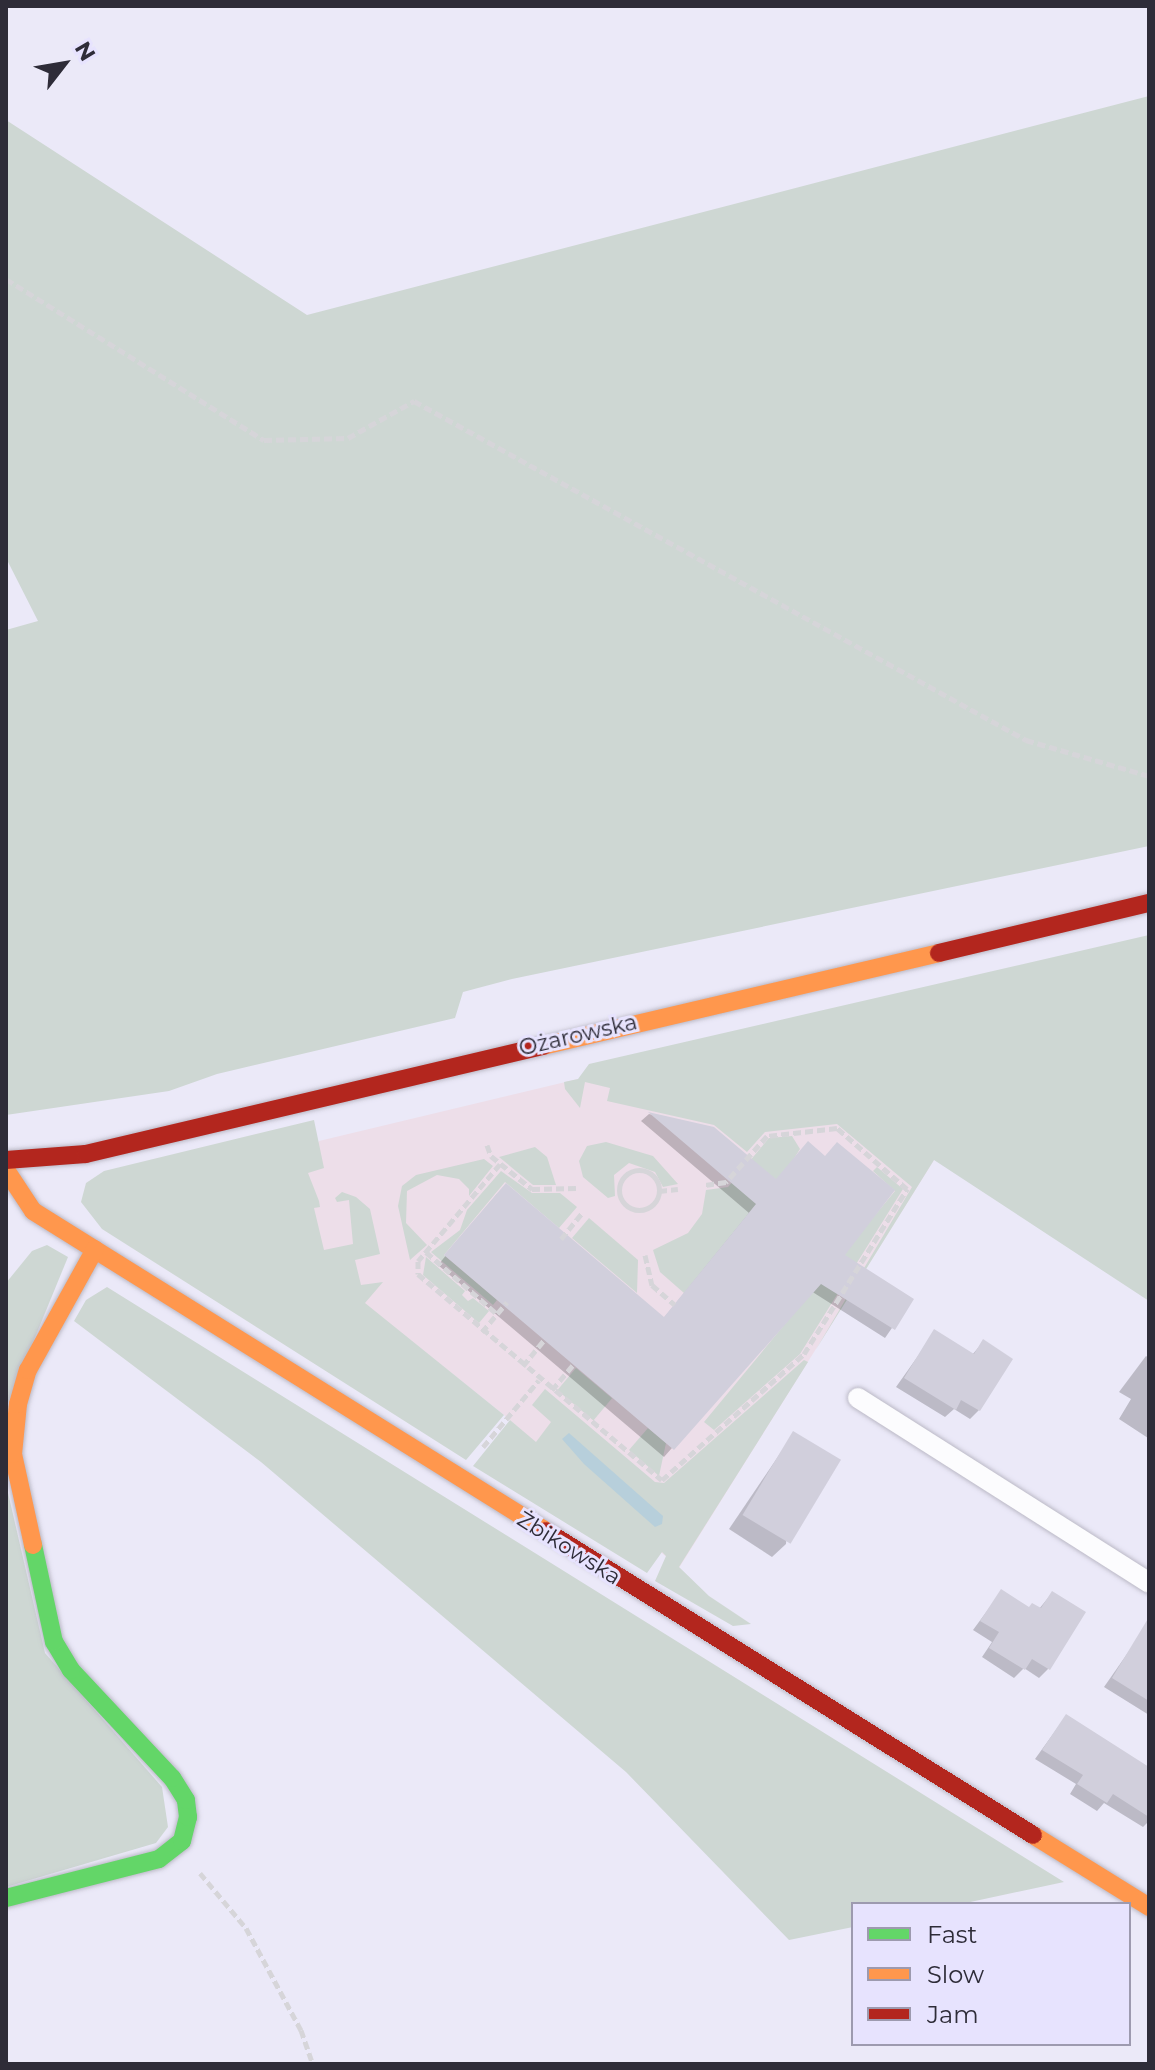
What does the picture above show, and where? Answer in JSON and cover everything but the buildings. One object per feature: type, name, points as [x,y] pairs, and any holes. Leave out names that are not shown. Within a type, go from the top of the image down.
[{"type":"street","name":"Ożarowska","points":[[6,1160],[86,1154],[1149,903]]},
{"type":"street","name":"Żbikowska","points":[[6,1170],[33,1211],[1149,1907]]},
{"type":"street","points":[[6,1898],[141,1866],[182,1840],[186,1800],[71,1670],[54,1642],[13,1454],[18,1404],[28,1370],[95,1249]]},
{"type":"lane","points":[[858,1398],[1149,1583]]},
{"type":"path","points":[[6,279],[264,440],[348,438],[414,401],[1026,740],[1149,776]]},
{"type":"path","points":[[500,1164],[417,1264],[421,1280],[656,1478],[667,1477],[804,1354],[907,1189],[837,1128],[767,1136],[726,1182],[705,1185]]},
{"type":"path","points":[[487,1145],[500,1164],[532,1189],[576,1188]]},
{"type":"path","points":[[633,1170],[649,1172],[659,1191],[654,1204],[642,1212],[626,1206],[618,1198],[620,1181],[633,1170]]},
{"type":"path","points":[[659,1191],[678,1189]]},
{"type":"path","points":[[561,1239],[582,1213]]},
{"type":"path","points":[[426,1252],[497,1314]]},
{"type":"path","points":[[645,1255],[652,1285],[675,1305]]},
{"type":"path","points":[[482,1332],[507,1302]]},
{"type":"path","points":[[523,1366],[544,1340]]},
{"type":"path","points":[[552,1390],[574,1364]]},
{"type":"path","points":[[507,1418],[539,1380]]},
{"type":"path","points":[[182,1840],[202,1876],[246,1928],[301,2030],[313,2064]]},
{"type":"shaded area","points":[[1149,96],[1149,846],[512,979],[463,992],[455,1018],[217,1074],[169,1091],[6,1115],[6,630],[38,621],[6,558],[6,120],[307,315]]},
{"type":"shaded area","points":[[1149,935],[1149,1301],[934,1160],[815,1351],[912,1187],[837,1124],[765,1132],[747,1152],[714,1125],[607,1101],[610,1088],[585,1082],[580,1108],[565,1089],[564,1082],[578,1079],[589,1064]]},
{"type":"shaded area","points":[[578,1079],[870,1119],[934,1160],[679,1568],[504,1415],[327,1274],[289,1200],[319,1141]]},
{"type":"shaded area","points":[[314,1120],[324,1168],[308,1173],[319,1201],[320,1207],[314,1208],[324,1250],[353,1244],[349,1200],[337,1202],[335,1198],[342,1192],[356,1197],[370,1209],[380,1254],[355,1260],[361,1285],[383,1282],[365,1303],[504,1415],[466,1460],[102,1229],[81,1202],[86,1183],[104,1171]]},
{"type":"shaded area","points":[[792,1136],[800,1149],[786,1171],[684,1293],[660,1272],[653,1250],[688,1233],[702,1214],[706,1190],[728,1187],[769,1138]]},
{"type":"shaded area","points":[[606,1142],[653,1156],[678,1184],[663,1187],[655,1172],[629,1163],[614,1175],[615,1196],[608,1198],[583,1177],[579,1161],[587,1146]]},
{"type":"shaded area","points":[[535,1147],[547,1157],[556,1185],[533,1185],[499,1157]]},
{"type":"shaded area","points":[[484,1159],[493,1166],[469,1196],[469,1189],[459,1179],[437,1175],[407,1191],[406,1223],[427,1245],[410,1260],[398,1206],[402,1186],[416,1175]]},
{"type":"shaded area","points":[[877,1167],[903,1189],[800,1354],[714,1430],[704,1422],[895,1191],[873,1171]]},
{"type":"shaded area","points":[[501,1171],[532,1193],[560,1193],[577,1207],[559,1228],[505,1182],[444,1255],[497,1300],[493,1305],[431,1252],[460,1230],[467,1210]]},
{"type":"shaded area","points":[[589,1218],[638,1260],[637,1293],[572,1238]]},
{"type":"shaded area","points":[[47,1245],[68,1257],[6,1408],[6,1283],[32,1251]]},
{"type":"shaded area","points":[[426,1257],[465,1291],[462,1295],[468,1301],[473,1298],[489,1311],[479,1323],[423,1275]]},
{"type":"shaded area","points":[[107,1287],[1064,1882],[970,1902],[851,1902],[851,1927],[789,1940],[626,1772],[261,1462],[74,1321],[86,1300]]},
{"type":"shaded area","points":[[804,1360],[808,1362],[679,1567],[709,1596],[751,1624],[733,1626],[655,1581],[666,1556],[662,1552],[647,1573],[473,1466],[510,1420],[536,1442],[551,1422],[532,1405],[545,1389],[655,1482],[664,1483]]},
{"type":"shaded area","points":[[576,1368],[612,1398],[593,1420],[557,1390]]},
{"type":"shaded area","points":[[648,1428],[666,1443],[659,1476],[629,1450]]},
{"type":"shaded area","points":[[6,1484],[45,1653],[162,1787],[168,1827],[156,1843],[6,1887]]},
{"type":"water","points":[[569,1433],[663,1516],[662,1524],[655,1527],[584,1464],[562,1439]]},
{"type":"traffic: fast","points":[[6,1898],[159,1859],[182,1841],[188,1817],[186,1800],[172,1778],[71,1670],[54,1642],[33,1545]]},
{"type":"traffic: slow","points":[[543,1046],[939,953]]},
{"type":"traffic: slow","points":[[6,1170],[33,1211],[546,1531]]},
{"type":"traffic: slow","points":[[33,1545],[13,1454],[18,1404],[28,1370],[95,1249]]},
{"type":"traffic: slow","points":[[1033,1835],[1149,1907]]},
{"type":"traffic: jam","points":[[939,953],[1149,903]]},
{"type":"traffic: jam","points":[[6,1160],[86,1154],[543,1046]]},
{"type":"traffic: jam","points":[[546,1531],[1033,1835]]}]
